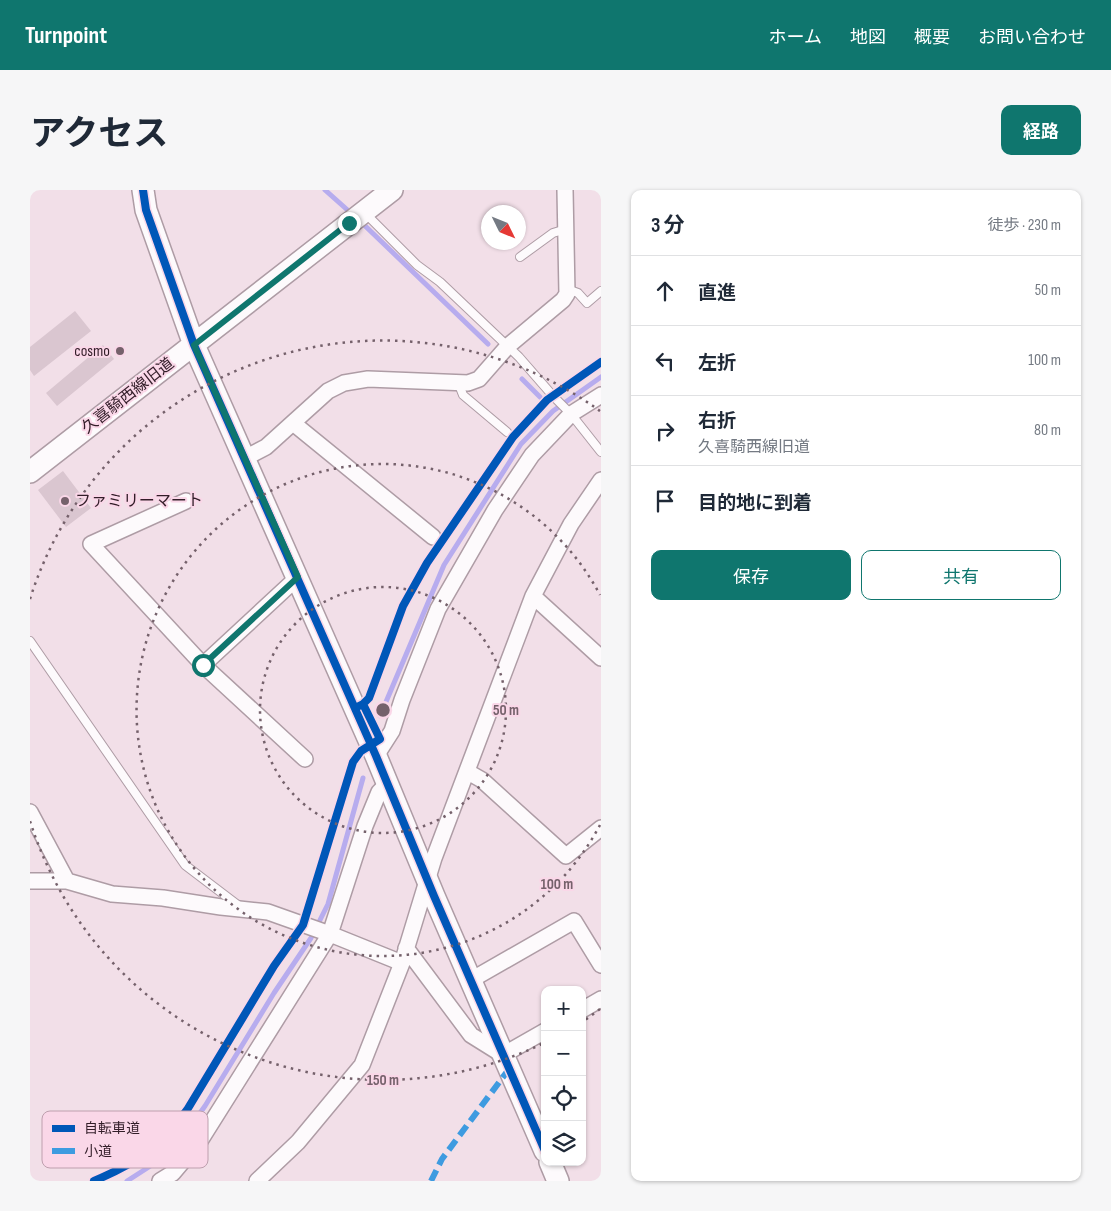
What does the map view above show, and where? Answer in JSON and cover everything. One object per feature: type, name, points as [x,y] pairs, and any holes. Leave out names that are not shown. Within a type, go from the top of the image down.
[{"type":"street","points":[[143,190],[146,210],[194,345],[388,783],[541,1142]]},
{"type":"street","name":"久喜騎西線旧道","points":[[30,472],[392,190]]},
{"type":"street","points":[[244,459],[266,447],[328,391],[344,383],[368,379],[473,382],[479,378],[508,346],[563,300],[567,294],[565,190]]},
{"type":"street","points":[[376,756],[392,731],[402,700],[438,609],[495,510],[532,455],[571,414],[601,395]]},
{"type":"street","points":[[293,423],[432,537]]},
{"type":"street","points":[[257,1181],[298,1142],[362,1065],[402,963],[434,858],[533,596],[571,524],[601,480]]},
{"type":"street","points":[[186,501],[91,544],[203,665],[305,759]]},
{"type":"street","points":[[203,665],[298,577]]},
{"type":"street","points":[[533,596],[601,658]]},
{"type":"street","points":[[468,772],[482,780],[566,856],[601,828]]},
{"type":"street","points":[[208,1128],[330,934],[364,826],[379,792],[388,783]]},
{"type":"street","points":[[30,812],[67,881]]},
{"type":"street","points":[[30,881],[67,881],[112,894],[163,898],[268,912],[402,963]]},
{"type":"street","points":[[471,980],[574,921],[601,965]]},
{"type":"street","points":[[406,948],[471,1035],[503,1055]]},
{"type":"street","points":[[586,1008],[601,999]]},
{"type":"street","points":[[503,1055],[541,1033]]},
{"type":"street","points":[[552,1166],[558,1181]]},
{"type":"street","points":[[160,1181],[177,1168]]},
{"type":"lane","points":[[364,212],[417,265],[440,282],[508,346],[571,414],[601,452]]},
{"type":"lane","points":[[520,257],[553,233],[566,229]]},
{"type":"lane","points":[[567,289],[578,293],[587,303],[601,291]]},
{"type":"lane","points":[[458,382],[463,395],[507,432]]},
{"type":"lane","points":[[30,641],[184,865],[242,908]]},
{"type":"building","points":[[75,311],[91,331],[34,376],[30,370],[30,347]]},
{"type":"building","points":[[103,345],[114,359],[57,406],[46,393]]},
{"type":"building","points":[[63,471],[91,508],[66,527],[38,490]]},
{"type":"waterway","points":[[325,190],[352,214]]},
{"type":"waterway","points":[[360,221],[488,344]]},
{"type":"waterway","points":[[380,716],[444,565],[521,444],[553,411],[601,377]]},
{"type":"waterway","points":[[522,379],[540,397]]},
{"type":"waterway","points":[[201,1111],[274,993],[311,938],[328,904],[363,778]]},
{"type":"waterway","points":[[127,1181],[147,1168]]},
{"type":"marked path","points":[[431,1181],[442,1159],[509,1069]]},
{"type":"cycle path","points":[[143,190],[146,210],[194,345],[376,756],[434,896],[541,1142]]},
{"type":"cycle path","points":[[357,707],[369,698],[403,606],[427,563],[513,437],[547,400],[601,362]]},
{"type":"cycle path","points":[[186,1111],[274,966],[303,925],[353,762],[361,751],[380,739],[363,704]]},
{"type":"cycle path","points":[[94,1181],[121,1168]]},
{"type":"place","name":"cosmo","points":[[120,351]]},
{"type":"place","name":"ファミリーマート","points":[[65,501]]},
{"type":"route","points":[[203,665],[298,577],[194,345],[349,223]]}]
